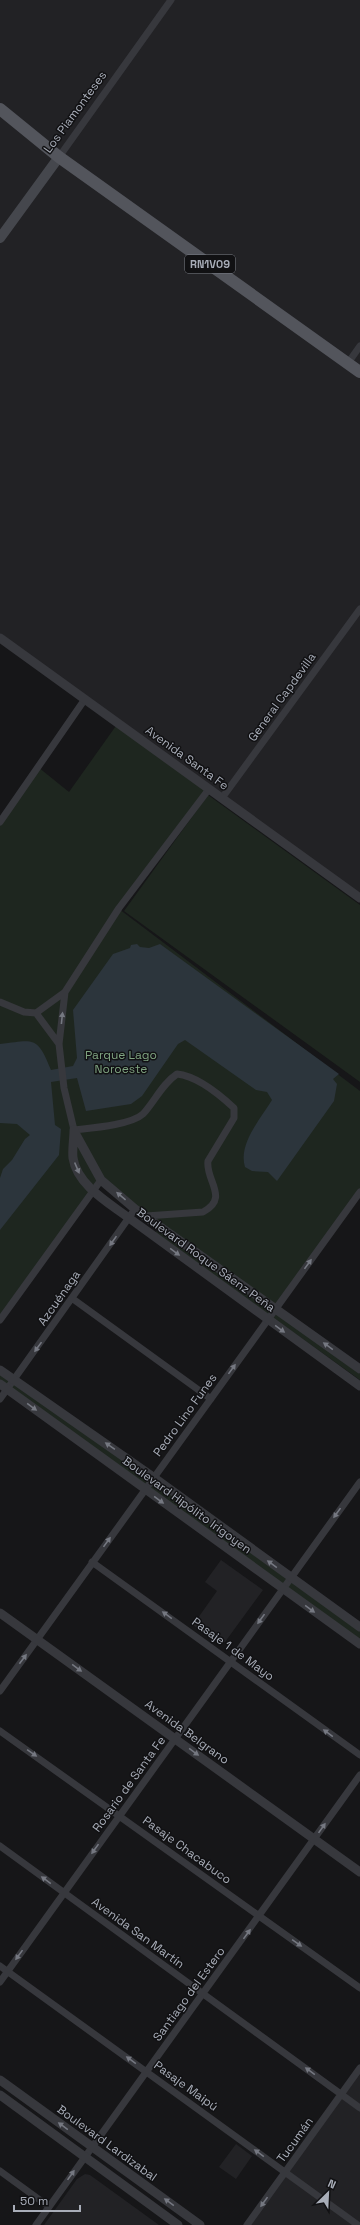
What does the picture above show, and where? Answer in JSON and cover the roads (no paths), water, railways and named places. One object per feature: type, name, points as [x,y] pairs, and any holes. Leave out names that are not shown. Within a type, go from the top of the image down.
[{"type":"main road","name":"RN1V09","points":[[0,110],[59,157],[360,372]]},
{"type":"main road","name":"Los Piamonteses","points":[[0,238],[59,157]]},
{"type":"street","name":"Los Piamonteses","points":[[59,157],[171,0]]},
{"type":"street","points":[[348,363],[360,346]]},
{"type":"street","name":"General Capdevilla","points":[[222,798],[360,609]]},
{"type":"street","name":"Avenida Santa Fe","points":[[0,638],[360,898]]},
{"type":"street","points":[[0,822],[85,699]]},
{"type":"street","points":[[0,1002],[24,1012],[36,1013],[65,992],[119,908],[209,789]]},
{"type":"street","name":"Boulevard Roque Sáenz Peña","points":[[65,992],[59,1044],[64,1088],[74,1130],[74,1159],[82,1178],[93,1190],[129,1218],[267,1320],[360,1386]]},
{"type":"street","points":[[36,1013],[59,1044]]},
{"type":"street","points":[[74,1130],[136,1119],[158,1095],[169,1079],[177,1074],[187,1074],[225,1099],[234,1108],[234,1118],[208,1161],[207,1169],[216,1189],[216,1199],[210,1208],[203,1212],[146,1216]]},
{"type":"street","name":"Boulevard Roque Sáenz Peña","points":[[74,1130],[101,1180],[146,1216],[360,1369]]},
{"type":"street","points":[[0,1320],[101,1180]]},
{"type":"street","name":"Pedro Lino Funes","points":[[0,1691],[38,1640],[144,1489],[211,1399],[360,1192]]},
{"type":"street","name":"Azcuénaga","points":[[0,1399],[4,1387],[15,1379],[136,1208]]},
{"type":"street","points":[[73,1299],[211,1399]]},
{"type":"street","name":"Boulevard Hipólito Irigoyen","points":[[0,1370],[15,1379],[153,1477],[360,1627]]},
{"type":"street","name":"Boulevard Hipólito Irigoyen","points":[[4,1387],[360,1644]]},
{"type":"street","name":"Rosario de Santa Fe","points":[[0,1982],[360,1482]]},
{"type":"street","name":"Pasaje 1 de Mayo","points":[[92,1562],[360,1755]]},
{"type":"street","name":"Avenida Belgrano","points":[[0,1613],[360,1872]]},
{"type":"street","name":"Pasaje Chacabuco","points":[[0,1731],[360,1988]]},
{"type":"street","name":"Santiago del Estero","points":[[36,2225],[48,2206],[259,1917],[360,1775]]},
{"type":"street","name":"Avenida San Martín","points":[[0,1846],[360,2108]]},
{"type":"street","name":"Pasaje Maipú","points":[[0,1966],[358,2225]]},
{"type":"street","name":"Tucumán","points":[[247,2225],[360,2068]]},
{"type":"street","name":"Boulevard Lardizabal","points":[[0,2080],[200,2225]]},
{"type":"street","name":"Boulevard Lardizabal","points":[[0,2095],[178,2225]]},
{"type":"street","points":[[0,2171],[48,2206]]},
{"type":"park label","name":"Parque Lago Noroeste","points":[[121,1062]]}]
